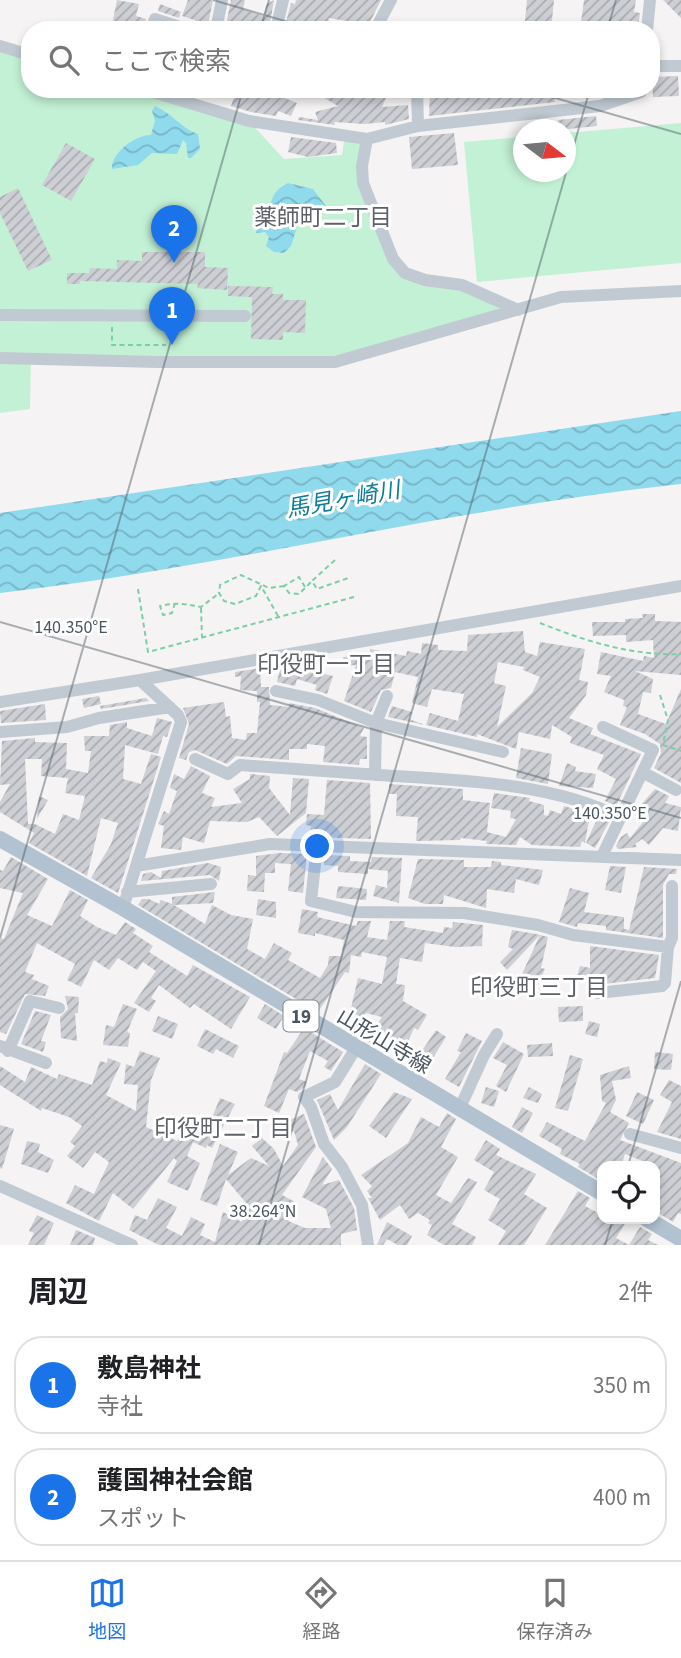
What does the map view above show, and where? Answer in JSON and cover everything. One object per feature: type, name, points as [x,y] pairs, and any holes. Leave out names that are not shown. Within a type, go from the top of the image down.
[{"type":"main road","name":"山形山寺線","points":[[0,839],[125,900],[356,1048],[597,1190]]},
{"type":"main road","points":[[656,1224],[681,1239]]},
{"type":"street","points":[[218,21],[222,0]]},
{"type":"street","points":[[278,21],[283,0]]},
{"type":"street","points":[[380,21],[391,0]]},
{"type":"street","points":[[649,21],[650,0]]},
{"type":"street","points":[[0,46],[21,52]]},
{"type":"street","points":[[660,66],[681,66]]},
{"type":"street","points":[[173,98],[248,121],[367,139],[418,126],[600,106],[623,98]]},
{"type":"street","points":[[417,98],[418,126]]},
{"type":"street","points":[[367,139],[362,166],[363,183],[393,259],[405,273],[425,280],[462,285],[518,310]]},
{"type":"street","points":[[0,358],[335,362],[561,297],[681,291]]},
{"type":"street","points":[[0,315],[245,316]]},
{"type":"street","points":[[0,702],[681,586]]},
{"type":"street","points":[[140,680],[170,707],[181,722],[125,900],[211,884]]},
{"type":"street","points":[[276,691],[318,700],[376,723],[503,752]]},
{"type":"street","points":[[375,775],[376,723],[387,696]]},
{"type":"street","points":[[0,732],[67,727],[99,718],[170,707]]},
{"type":"street","points":[[601,856],[645,773],[653,750],[603,727]]},
{"type":"street","points":[[195,760],[228,774],[240,765],[457,780],[594,804],[621,818]]},
{"type":"street","points":[[645,773],[676,789]]},
{"type":"street","points":[[136,866],[270,844],[681,860]]},
{"type":"street","points":[[317,846],[311,901],[356,912],[464,913],[538,925],[573,935],[668,947]]},
{"type":"street","points":[[598,993],[662,986],[672,938],[672,886]]},
{"type":"street","points":[[46,1063],[4,1049],[30,1001],[60,1007]]},
{"type":"street","points":[[459,1110],[484,1055],[497,1034]]},
{"type":"street","points":[[356,1048],[335,1082],[304,1097],[312,1107],[324,1144],[342,1167],[362,1205],[368,1245]]},
{"type":"street","points":[[630,1134],[681,1148]]},
{"type":"street","points":[[0,1186],[132,1245]]},
{"type":"path","points":[[112,316],[112,345],[166,345]]},
{"type":"path","points":[[284,586],[289,593],[299,594],[335,560]]},
{"type":"path","points":[[261,586],[256,596],[235,604],[224,601],[219,593],[220,585],[241,575],[270,588],[284,586],[299,577],[305,587]]},
{"type":"path","points":[[312,581],[317,589],[351,577]]},
{"type":"path","points":[[261,586],[278,616]]},
{"type":"path","points":[[138,589],[148,652],[354,597]]},
{"type":"path","points":[[175,603],[201,607],[219,593]]},
{"type":"path","points":[[201,607],[202,637]]},
{"type":"path","points":[[541,624],[579,638],[640,653],[681,653]]},
{"type":"path","points":[[660,695],[668,720],[662,745],[681,751]]},
{"type":"green space","points":[[0,46],[21,52],[21,98],[173,98],[249,121],[284,159],[342,155],[345,136],[367,139],[363,183],[405,273],[462,285],[518,310],[335,358],[0,356]]},
{"type":"green space","points":[[681,123],[681,263],[477,282],[464,142],[513,138],[513,182],[576,182],[576,132]]},
{"type":"green space","points":[[0,358],[31,358],[30,409],[0,413]]},
{"type":"water","points":[[155,106],[198,134],[200,149],[188,158],[183,140],[177,154],[152,153],[138,165],[112,169],[115,157],[125,146],[138,138],[151,135],[155,121],[152,111]]},
{"type":"water","points":[[288,183],[313,189],[326,206],[321,216],[299,221],[291,246],[284,253],[274,252],[266,246],[269,237],[265,232],[256,233],[257,225],[270,221],[274,194]]},
{"type":"water","name":"馬見ヶ崎川","points":[[681,411],[681,484],[510,507],[170,568],[0,593],[0,513]]},
{"type":"building","points":[[117,0],[139,4],[136,16],[146,19],[145,21],[113,21]]},
{"type":"building","points":[[188,0],[213,0],[209,21],[195,21],[182,16]]},
{"type":"building","points":[[231,0],[245,0],[243,9],[263,16],[267,4],[274,0],[270,21],[227,21]]},
{"type":"building","points":[[296,0],[381,0],[370,21],[329,18],[328,21],[286,21],[291,3],[295,4]]},
{"type":"building","points":[[527,0],[554,0],[552,21],[525,21]]},
{"type":"building","points":[[584,0],[636,0],[634,12],[640,13],[639,21],[581,21]]},
{"type":"building","points":[[663,0],[681,0],[681,18]]},
{"type":"building","points":[[160,4],[181,12],[179,18],[158,11]]},
{"type":"building","points":[[678,76],[679,96],[660,97],[660,77]]},
{"type":"building","points":[[234,98],[284,98],[297,103],[291,116],[278,111],[276,116],[231,106]]},
{"type":"building","points":[[324,98],[386,98],[382,107],[408,105],[409,119],[385,125],[385,122],[334,122],[335,125],[298,120],[299,117],[318,120],[315,112],[338,106]]},
{"type":"building","points":[[430,98],[554,98],[555,102],[429,116]]},
{"type":"building","points":[[596,116],[597,126],[576,128],[576,119],[568,119]]},
{"type":"building","points":[[454,133],[458,165],[412,169],[409,137]]},
{"type":"building","points":[[291,137],[336,143],[337,153],[308,157],[288,152]]},
{"type":"building","points":[[66,143],[95,159],[71,201],[42,185]]},
{"type":"building","points":[[18,188],[52,260],[28,271],[0,213],[0,197]]},
{"type":"building","points":[[142,252],[205,252],[205,267],[228,268],[227,290],[197,288],[198,284],[80,281],[80,284],[67,284],[67,273],[89,273],[90,268],[117,269],[117,260],[142,261]]},
{"type":"building","points":[[228,286],[273,287],[272,294],[283,294],[283,300],[306,300],[305,333],[283,332],[283,340],[251,339],[252,297],[228,296]]},
{"type":"building","points":[[642,614],[655,614],[655,621],[681,622],[681,675],[635,671],[653,679],[651,693],[643,692],[638,714],[666,724],[681,689],[681,783],[654,768],[661,753],[660,744],[645,734],[620,725],[627,707],[623,706],[624,700],[604,692],[611,676],[597,674],[601,652],[643,661],[644,656],[654,658],[653,640],[626,642],[626,635],[593,636],[592,622],[625,622],[625,619],[643,618]]},
{"type":"building","points":[[523,631],[525,652],[537,656],[540,642],[585,649],[579,680],[588,682],[586,695],[569,718],[593,728],[590,734],[641,754],[616,806],[605,801],[616,779],[597,769],[604,755],[570,743],[572,737],[552,725],[550,739],[519,732],[516,749],[477,734],[477,737],[426,725],[430,713],[458,721],[464,694],[432,689],[427,707],[412,703],[418,677],[395,672],[391,688],[381,690],[371,712],[344,701],[356,665],[344,666],[343,657],[370,654],[370,649],[406,656],[407,651],[421,654],[422,643],[438,645],[438,650],[467,651],[468,635]],"holes":[[[498,662],[524,667],[523,670],[540,677],[532,693],[497,727],[506,686],[494,683]]]},
{"type":"building","points":[[281,664],[333,676],[327,694],[315,690],[317,685],[297,679],[295,686],[277,682]]},
{"type":"building","points":[[260,668],[261,687],[269,687],[270,705],[289,707],[289,703],[315,708],[364,728],[360,736],[367,737],[367,759],[360,759],[359,765],[323,762],[325,746],[307,744],[307,749],[289,749],[289,760],[236,756],[227,764],[195,750],[189,752],[186,760],[179,758],[189,724],[183,708],[224,702],[226,717],[230,716],[232,738],[246,740],[247,733],[257,733],[260,702],[257,702],[257,691],[240,690],[241,676],[235,677],[235,672]]},
{"type":"building","points":[[99,696],[101,704],[84,708],[82,699]]},
{"type":"building","points":[[146,698],[149,701],[101,709],[100,706]]},
{"type":"building","points":[[45,704],[46,720],[1,723],[0,711]]},
{"type":"building","points":[[392,706],[412,712],[409,719],[425,725],[388,717]]},
{"type":"building","points":[[157,718],[172,722],[167,737],[163,736],[158,754],[125,745],[123,779],[141,784],[151,754],[161,757],[118,893],[91,878],[111,844],[118,823],[101,818],[87,876],[29,843],[34,833],[0,812],[0,802],[10,784],[0,785],[2,741],[35,738],[35,742],[67,743],[66,769],[88,773],[91,751],[85,751],[84,736],[109,736],[110,725],[127,722],[127,728],[152,736]],"holes":[[[25,759],[42,759],[41,776],[68,778],[65,793],[85,796],[79,820],[63,814],[55,834],[35,824],[28,824]]]},
{"type":"building","points":[[521,748],[552,754],[548,784],[516,778]]},
{"type":"building","points":[[567,763],[576,767],[575,771],[596,774],[593,788],[559,786]]},
{"type":"building","points":[[191,766],[210,776],[202,793],[215,798],[211,807],[242,803],[233,789],[250,779],[250,774],[270,776],[269,788],[290,815],[293,778],[309,779],[306,813],[277,836],[259,817],[247,822],[210,821],[204,843],[183,837],[181,850],[161,848],[164,826],[158,824],[164,811],[169,814],[177,791],[170,788],[174,774],[184,779]]},
{"type":"building","points":[[327,780],[370,783],[371,839],[310,837],[311,826],[306,825],[307,814],[324,815]]},
{"type":"building","points":[[389,784],[463,789],[463,800],[490,803],[487,832],[506,837],[516,819],[510,818],[511,811],[491,808],[494,793],[530,798],[529,801],[544,805],[544,815],[548,816],[550,810],[561,814],[564,806],[590,814],[585,843],[582,841],[580,847],[532,845],[520,837],[516,845],[486,844],[487,841],[461,838],[416,841],[418,817],[396,816],[397,794],[389,794]]},
{"type":"building","points":[[655,789],[669,796],[665,803],[681,807],[678,831],[663,828],[649,845],[642,839],[635,844],[637,847],[618,849],[616,846],[621,837],[627,833],[630,838],[649,815],[638,808]]},
{"type":"building","points":[[39,796],[48,800],[37,819]]},
{"type":"building","points":[[598,817],[609,822],[595,848],[586,843]]},
{"type":"building","points":[[307,854],[303,893],[288,891],[291,864],[275,863],[275,873],[265,873],[264,892],[247,891],[248,875],[256,876],[256,856]]},
{"type":"building","points":[[325,855],[350,856],[350,861],[371,862],[372,857],[402,858],[399,903],[373,896],[376,885],[387,888],[388,871],[368,869],[368,874],[338,872],[338,866],[324,865]]},
{"type":"building","points":[[11,857],[48,879],[27,915],[52,926],[70,890],[88,900],[80,916],[97,927],[116,935],[125,922],[136,929],[133,933],[153,946],[149,952],[187,976],[193,965],[250,997],[231,1029],[194,1004],[190,1008],[159,985],[151,998],[156,1001],[149,1012],[134,1003],[156,971],[143,962],[137,970],[118,958],[109,970],[94,960],[81,987],[67,980],[75,964],[37,943],[25,972],[34,975],[32,979],[49,986],[45,996],[25,994],[6,1034],[0,1032],[0,938],[4,939],[23,893],[0,888],[0,870],[3,871]]},
{"type":"building","points":[[418,859],[464,860],[464,867],[491,867],[492,861],[501,862],[501,865],[543,870],[539,885],[516,879],[514,893],[487,889],[486,908],[444,895],[443,904],[425,904],[408,898]]},
{"type":"building","points":[[208,863],[221,867],[219,881],[210,875],[141,881],[143,874],[151,872],[161,878],[162,871]]},
{"type":"building","points":[[610,866],[626,867],[621,893],[605,890]]},
{"type":"building","points":[[644,867],[677,869],[676,874],[669,874],[663,885],[663,938],[606,930],[606,926],[578,923],[577,927],[559,922],[570,888],[589,893],[584,912],[624,917],[624,929],[629,930]]},
{"type":"building","points":[[338,886],[367,889],[366,900],[336,898]]},
{"type":"building","points":[[215,892],[213,903],[174,905],[205,924],[212,905],[231,915],[253,919],[247,949],[265,959],[274,943],[292,953],[288,960],[320,978],[328,965],[329,956],[341,956],[344,940],[315,933],[315,936],[298,933],[302,909],[318,912],[317,917],[356,926],[358,921],[371,921],[367,937],[387,940],[390,921],[405,921],[404,927],[443,933],[444,927],[452,928],[453,922],[483,925],[482,946],[455,947],[425,943],[422,962],[400,958],[396,984],[405,985],[403,1001],[427,1015],[418,1030],[414,1028],[403,1053],[382,1043],[379,1048],[367,1041],[382,1017],[366,1013],[352,1032],[342,1026],[349,1017],[358,978],[382,984],[387,957],[362,952],[361,957],[351,955],[349,973],[345,972],[318,1012],[138,905],[142,899],[159,904],[161,900],[172,904],[172,897]]},
{"type":"building","points":[[258,899],[276,902],[276,918],[256,915]]},
{"type":"building","points":[[512,930],[540,935],[507,970],[500,962],[513,949],[508,947]]},
{"type":"building","points":[[540,935],[548,937],[541,968],[545,969],[531,999],[522,994],[525,988],[517,985]]},
{"type":"building","points":[[590,946],[659,955],[655,978],[595,985],[576,980],[580,966],[590,968]]},
{"type":"building","points":[[65,996],[79,997],[78,1013],[75,1013],[77,1041],[61,1038],[60,1017],[68,1009]]},
{"type":"building","points":[[123,1004],[137,1009],[127,1032],[130,1033],[128,1047],[103,1045],[106,1025],[114,1027]]},
{"type":"building","points":[[265,1004],[284,1016],[276,1029],[257,1018]]},
{"type":"building","points":[[583,1006],[583,1021],[559,1022],[558,1007]]},
{"type":"building","points":[[35,1011],[51,1015],[41,1041],[46,1042],[43,1052],[21,1044]]},
{"type":"building","points":[[158,1016],[178,1024],[172,1039],[152,1031]]},
{"type":"building","points":[[589,1021],[600,1024],[597,1037],[585,1034]]},
{"type":"building","points":[[304,1028],[343,1052],[331,1071],[324,1067],[328,1061],[310,1051],[299,1079],[307,1082],[305,1087],[297,1092],[289,1089],[279,1113],[264,1106],[284,1052],[287,1053]]},
{"type":"building","points":[[205,1029],[239,1046],[233,1058],[216,1049],[213,1054],[197,1046]]},
{"type":"building","points":[[436,1030],[446,1037],[423,1074],[411,1067]]},
{"type":"building","points":[[466,1033],[482,1041],[459,1087],[445,1079],[461,1052],[457,1051]]},
{"type":"building","points":[[503,1042],[524,1054],[506,1092],[496,1086],[507,1065],[493,1058]]},
{"type":"building","points":[[552,1043],[553,1056],[528,1057],[527,1045]]},
{"type":"building","points":[[140,1051],[160,1058],[151,1080],[146,1127],[177,1141],[184,1125],[205,1135],[220,1098],[235,1104],[212,1148],[193,1142],[187,1156],[200,1163],[188,1191],[167,1182],[177,1161],[174,1158],[133,1209],[113,1193],[99,1221],[66,1203],[75,1185],[94,1194],[109,1162],[95,1152],[83,1168],[67,1156],[75,1146],[70,1142],[82,1126],[69,1117],[42,1108],[41,1111],[0,1085],[0,1066],[25,1082],[31,1067],[57,1079],[59,1074],[92,1085],[100,1061],[107,1063],[108,1058],[121,1063],[106,1095],[136,1111],[138,1085],[124,1084],[126,1064],[134,1067]]},
{"type":"building","points":[[655,1052],[673,1054],[671,1070],[654,1069]]},
{"type":"building","points":[[570,1055],[583,1059],[568,1111],[555,1108]]},
{"type":"building","points":[[365,1064],[381,1074],[347,1127],[334,1140],[317,1100],[330,1094],[338,1110]]},
{"type":"building","points":[[629,1066],[631,1078],[612,1081],[616,1100],[610,1112],[629,1123],[620,1140],[681,1163],[681,1214],[678,1213],[673,1222],[660,1214],[660,1161],[642,1161],[625,1154],[623,1161],[597,1161],[597,1178],[578,1167],[580,1164],[560,1154],[562,1149],[539,1136],[547,1122],[585,1141],[606,1103],[602,1101],[600,1075]]},
{"type":"building","points":[[669,1080],[681,1086],[681,1139],[657,1132],[672,1102],[660,1095]]},
{"type":"building","points":[[486,1087],[499,1091],[494,1107],[481,1103]]},
{"type":"building","points":[[529,1087],[542,1094],[538,1103],[523,1098]]},
{"type":"building","points":[[394,1092],[412,1099],[386,1138],[369,1126]]},
{"type":"building","points":[[637,1092],[654,1100],[643,1124],[626,1116]]},
{"type":"building","points":[[522,1107],[533,1113],[522,1133],[512,1127]]},
{"type":"building","points":[[447,1113],[456,1119],[441,1147],[458,1157],[436,1195],[451,1203],[468,1178],[477,1182],[452,1224],[476,1237],[472,1245],[444,1245],[427,1235],[432,1225],[428,1223],[430,1220],[418,1213],[409,1219],[400,1205],[380,1220],[368,1198],[372,1198],[367,1191],[372,1186],[361,1175],[408,1143],[421,1117],[439,1127]]},
{"type":"building","points":[[304,1114],[316,1147],[282,1195],[297,1203],[288,1221],[305,1228],[331,1228],[326,1209],[302,1197],[323,1157],[332,1169],[322,1185],[339,1180],[354,1208],[357,1230],[341,1234],[341,1245],[159,1245],[129,1230],[135,1215],[147,1220],[158,1198],[177,1207],[166,1228],[182,1236],[191,1217],[205,1224],[200,1235],[215,1242],[223,1212],[242,1222],[246,1203],[226,1179],[217,1206],[200,1200],[220,1144],[238,1152],[228,1175],[251,1158],[269,1166],[252,1146],[262,1138],[274,1149],[283,1166],[298,1145],[294,1131],[285,1135],[280,1124]]},
{"type":"building","points":[[0,1125],[14,1129],[2,1169],[0,1168]]},
{"type":"building","points":[[486,1140],[500,1149],[496,1155],[536,1174],[524,1194],[547,1208],[524,1245],[498,1245],[506,1231],[488,1220],[500,1199],[484,1190],[494,1172],[474,1160]]},
{"type":"building","points":[[27,1141],[40,1144],[38,1152],[54,1160],[48,1173],[21,1164]]},
{"type":"building","points":[[578,1191],[590,1198],[585,1206],[597,1212],[597,1224],[625,1224],[616,1238],[629,1245],[545,1245]]},
{"type":"building","points":[[37,1215],[54,1223],[44,1245],[28,1245],[34,1233],[29,1231]]},
{"type":"building","points":[[387,1222],[412,1236],[407,1245],[398,1245],[387,1239],[383,1245],[377,1245]]},
{"type":"building","points":[[640,1227],[652,1234],[648,1240],[658,1245],[629,1245]]},
{"type":"building","points":[[76,1230],[95,1238],[93,1245],[70,1245]]},
{"type":"place","name":"護国神社会館","points":[[174,263]]},
{"type":"place","name":"敷島神社","points":[[172,345]]},
{"type":"district","name":"薬師町二丁目","points":[[323,217]]},
{"type":"district","name":"印役町一丁目","points":[[326,664]]},
{"type":"district","name":"印役町三丁目","points":[[539,987]]},
{"type":"district","name":"印役町二丁目","points":[[223,1128]]}]
